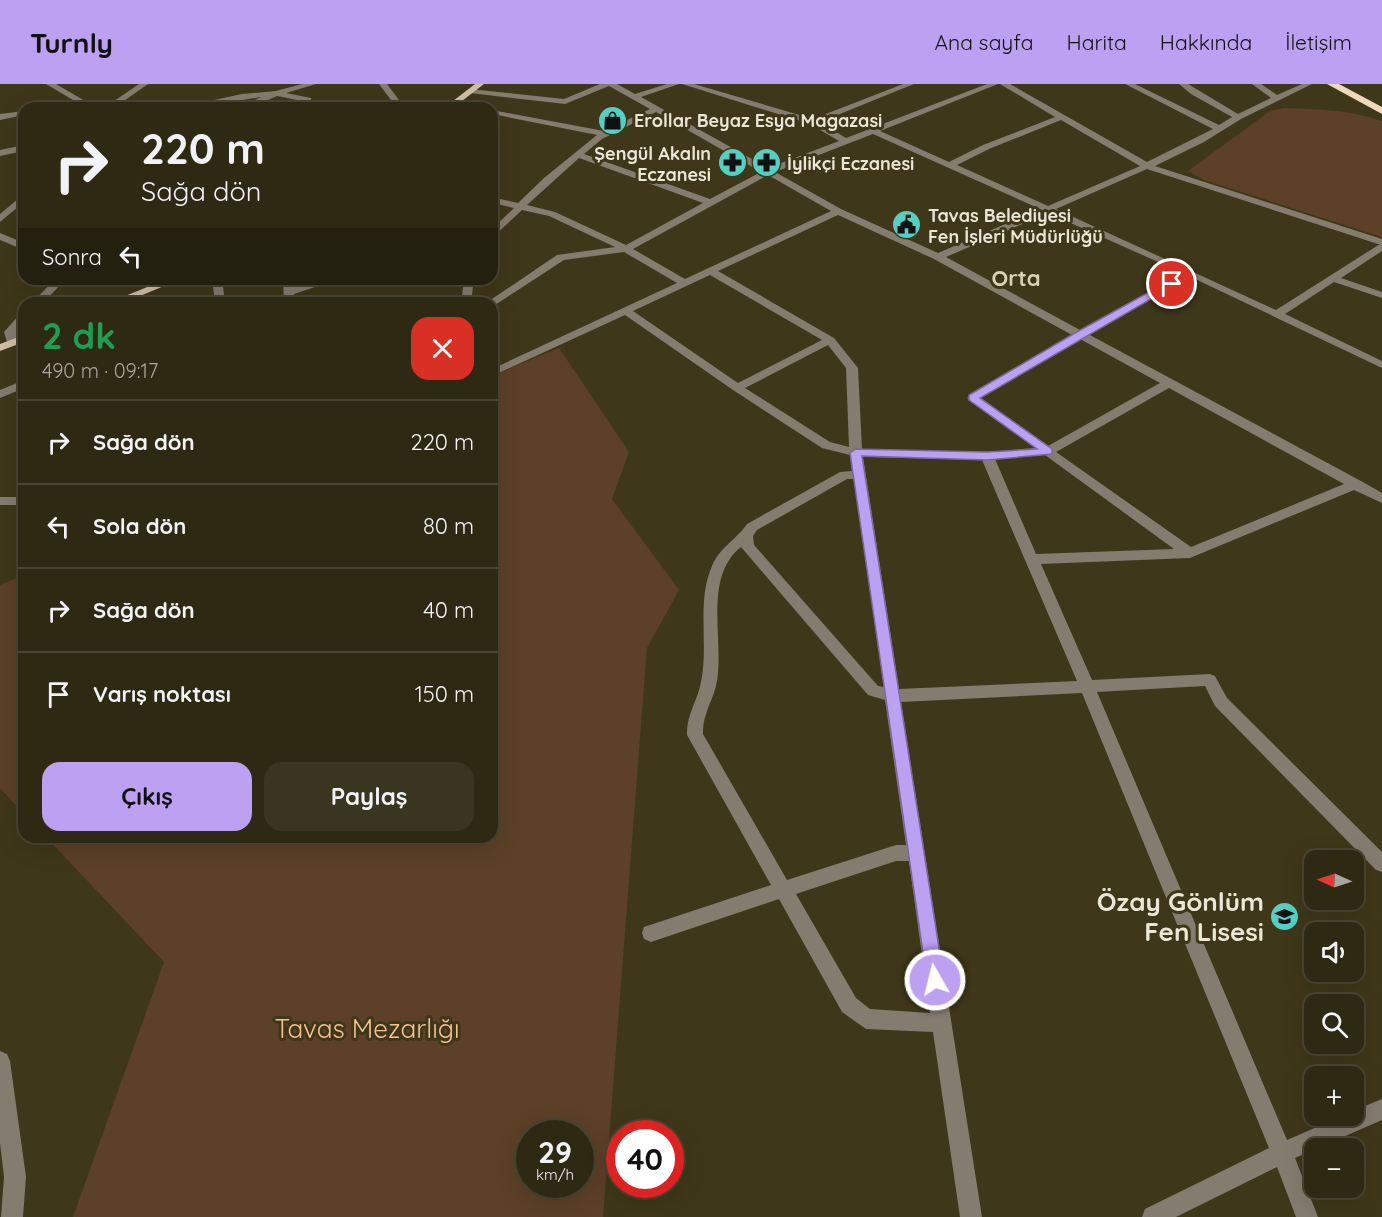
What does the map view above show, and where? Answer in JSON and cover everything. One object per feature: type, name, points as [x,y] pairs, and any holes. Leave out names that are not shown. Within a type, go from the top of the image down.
[{"type":"highway","points":[[1332,84],[1382,111]]},
{"type":"highway","points":[[1353,84],[1382,100]]},
{"type":"main road","points":[[456,102],[480,84]]},
{"type":"main road","points":[[129,297],[160,285]]},
{"type":"main road","points":[[0,348],[18,340]]},
{"type":"street","points":[[50,84],[78,101]]},
{"type":"street","points":[[117,102],[144,84]]},
{"type":"street","points":[[256,102],[276,93],[312,84]]},
{"type":"street","points":[[383,84],[396,102]]},
{"type":"street","points":[[470,91],[565,102],[609,84],[838,211],[938,257],[1382,499]]},
{"type":"street","points":[[634,97],[675,84]]},
{"type":"street","points":[[686,84],[813,122],[846,141]]},
{"type":"street","points":[[813,122],[910,84]]},
{"type":"street","points":[[498,298],[561,257],[626,249],[767,172],[994,84]]},
{"type":"street","points":[[1004,84],[1147,166],[1382,242]]},
{"type":"street","points":[[1129,84],[1219,129]]},
{"type":"street","points":[[1183,84],[1194,93],[1238,117]]},
{"type":"street","points":[[1256,84],[1277,99]]},
{"type":"street","points":[[938,257],[1147,166],[1201,140],[1238,117],[1308,84]]},
{"type":"street","points":[[205,102],[240,93],[276,93],[308,100],[306,102]]},
{"type":"street","points":[[498,229],[547,180],[578,155],[606,134],[656,109]]},
{"type":"street","points":[[498,113],[606,134]]},
{"type":"street","points":[[0,117],[18,114]]},
{"type":"street","points":[[948,166],[995,143],[1062,117]]},
{"type":"street","points":[[873,131],[1191,273],[1382,365]]},
{"type":"street","points":[[0,153],[18,149]]},
{"type":"street","points":[[578,155],[711,203]]},
{"type":"street","points":[[0,200],[18,199]]},
{"type":"street","points":[[0,219],[18,202]]},
{"type":"street","points":[[498,202],[552,214],[626,249],[685,283]]},
{"type":"street","points":[[498,370],[838,211]]},
{"type":"street","points":[[0,236],[18,244]]},
{"type":"street","points":[[1277,314],[1382,248]]},
{"type":"street","points":[[711,271],[830,340],[852,368],[859,475],[971,1217]]},
{"type":"street","points":[[1190,553],[973,398],[1078,335],[1191,273]]},
{"type":"street","points":[[1331,278],[1382,295]]},
{"type":"street","points":[[43,297],[55,285]]},
{"type":"street","points":[[291,297],[320,285]]},
{"type":"street","points":[[626,311],[737,388],[826,445],[856,453],[987,456],[1048,451],[1169,383]]},
{"type":"street","points":[[12,343],[10,332],[18,323]]},
{"type":"street","points":[[737,388],[830,340]]},
{"type":"street","points":[[0,394],[18,386]]},
{"type":"street","points":[[987,456],[1087,687],[1307,1217]]},
{"type":"street","points":[[859,475],[845,475],[752,527],[746,536],[722,558],[710,600],[709,682],[694,726],[695,735],[843,997],[856,1013],[866,1018],[942,1023]]},
{"type":"street","points":[[1032,560],[1190,553],[1356,484]]},
{"type":"street","points":[[0,501],[18,501]]},
{"type":"street","points":[[746,536],[747,546],[873,691],[893,696],[1210,680],[1221,702],[1382,864]]},
{"type":"street","points":[[651,933],[896,853],[916,853]]},
{"type":"street","points":[[0,1061],[15,1177],[12,1217]]},
{"type":"street","points":[[1154,1217],[1282,1153],[1382,1109]]},
{"type":"green space","points":[[1284,108],[1346,112],[1382,121],[1382,237],[1204,180],[1188,171],[1270,111]]},
{"type":"green space","name":"Tavas Mezarlığı","points":[[559,348],[629,452],[612,499],[679,590],[647,648],[611,1120],[606,1120],[603,1217],[73,1217],[164,962],[52,843],[498,843],[498,373]]},
{"type":"green space","points":[[18,578],[18,808],[0,788],[0,585]]},
{"type":"place","name":"Erollar Beyaz Esya Magazasi","points":[[613,120]]},
{"type":"place","name":"Şengül Akalın Eczanesi","points":[[732,163]]},
{"type":"place","name":"İylikçi Eczanesi","points":[[766,163]]},
{"type":"place","name":"Tavas Belediyesi Fen İşleri Müdürlüğü","points":[[907,225]]},
{"type":"place","name":"Özay Gönlüm Fen Lisesi","points":[[1285,916]]},
{"type":"district","name":"Orta","points":[[1016,278]]},
{"type":"route","points":[[935,980],[856,453],[987,456],[1048,451],[973,398],[1078,335],[1172,284]]}]
